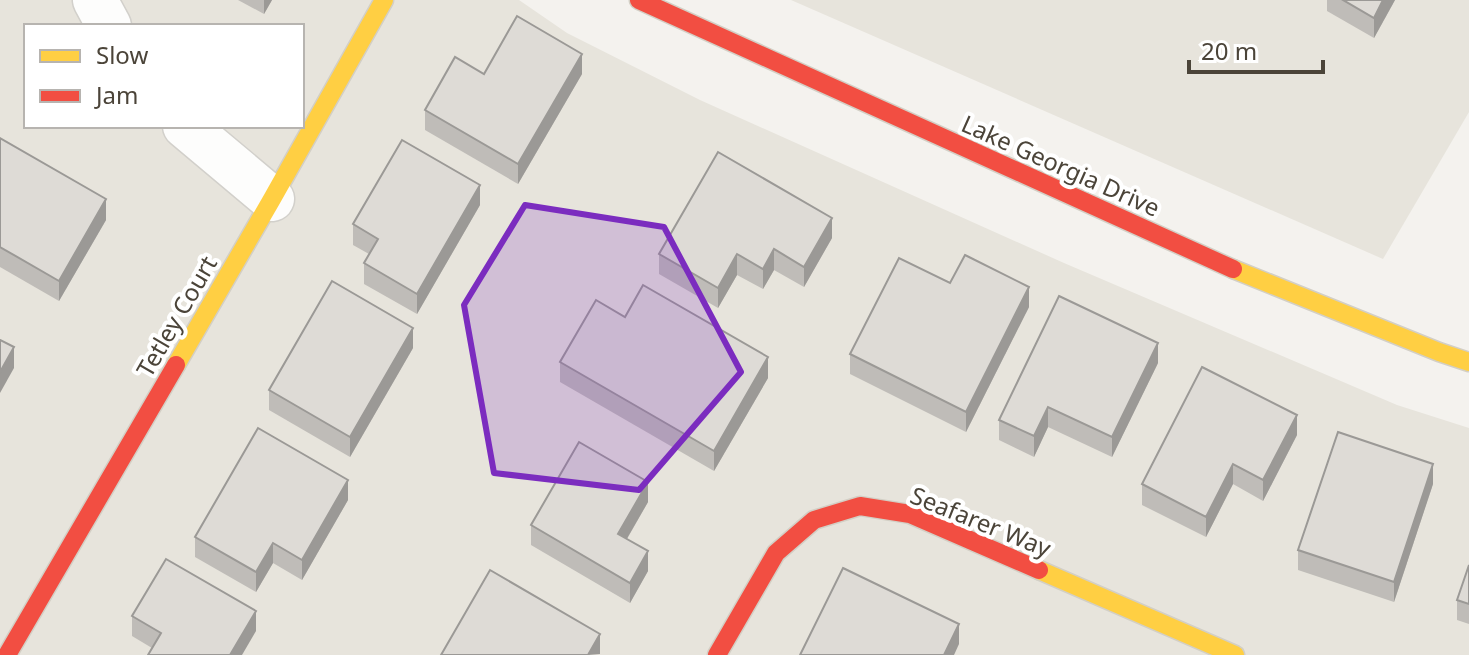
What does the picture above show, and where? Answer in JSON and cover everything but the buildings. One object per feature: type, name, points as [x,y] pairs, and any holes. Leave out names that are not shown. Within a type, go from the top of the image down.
[{"type":"street","points":[[95,0],[108,24]]},
{"type":"street","name":"Tetley Court","points":[[7,655],[384,0]]},
{"type":"street","name":"Lake Georgia Drive","points":[[639,0],[1227,266],[1469,362]]},
{"type":"street","points":[[187,128],[272,199]]},
{"type":"street","name":"Seafarer Way","points":[[717,655],[776,553],[814,520],[860,506],[910,514],[1235,655]]},
{"type":"highlighted area","points":[[525,205],[664,227],[741,372],[639,490],[494,473],[464,305]]},
{"type":"shaded area","points":[[0,0],[519,0],[567,33],[700,100],[1064,263],[1397,405],[1469,428],[1469,655],[0,655]]},
{"type":"shaded area","points":[[791,0],[1469,0],[1469,112],[1383,259]]},
{"type":"traffic: slow","points":[[176,365],[384,0]]},
{"type":"traffic: slow","points":[[1233,269],[1469,362]]},
{"type":"traffic: slow","points":[[1039,570],[1235,655]]},
{"type":"traffic: jam","points":[[639,0],[1233,269]]},
{"type":"traffic: jam","points":[[7,655],[176,365]]},
{"type":"traffic: jam","points":[[717,655],[776,553],[814,520],[860,506],[910,514],[1039,570]]}]
